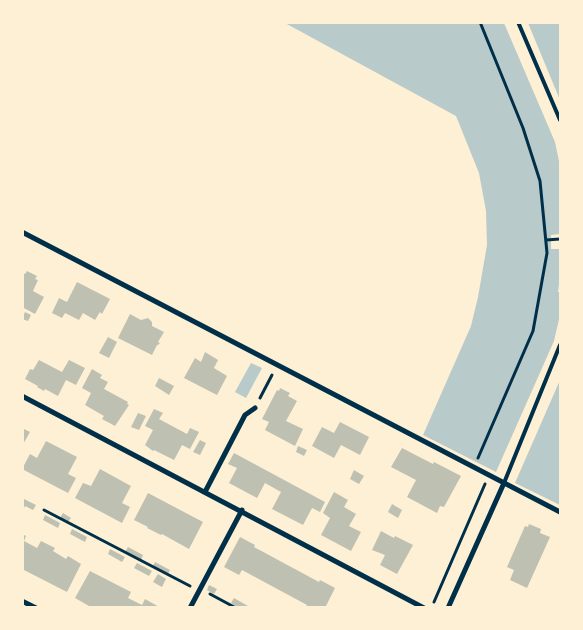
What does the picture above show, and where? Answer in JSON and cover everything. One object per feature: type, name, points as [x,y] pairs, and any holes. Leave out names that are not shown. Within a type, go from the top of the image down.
[{"type":"street","points":[[22,232],[560,512]]},
{"type":"street","points":[[22,396],[242,510],[424,608]]},
{"type":"street","points":[[205,492],[245,414],[254,408]]},
{"type":"street","points":[[448,608],[504,483]]},
{"type":"street","points":[[190,608],[242,510]]},
{"type":"street","points":[[22,600],[36,608]]},
{"type":"lane","points":[[518,22],[560,120]]},
{"type":"lane","points":[[504,483],[560,345]]},
{"type":"path","points":[[474,467],[533,331],[547,253],[540,181],[523,128],[480,22]]},
{"type":"path","points":[[546,240],[560,239]]},
{"type":"path","points":[[254,408],[277,366]]},
{"type":"path","points":[[431,608],[488,475]]},
{"type":"path","points":[[44,510],[188,586],[200,588],[236,608]]},
{"type":"shaded area","points":[[285,23],[504,23],[555,142],[560,166],[560,234],[551,235],[551,249],[560,249],[558,292],[560,292],[560,315],[554,341],[496,472],[423,435],[471,326],[487,245],[486,211],[479,173],[456,116]]},
{"type":"shaded area","points":[[528,23],[560,23],[560,100]]},
{"type":"shaded area","points":[[251,363],[262,368],[246,398],[235,392]]},
{"type":"shaded area","points":[[560,380],[560,505],[515,483]]},
{"type":"building","points":[[27,271],[37,276],[35,279],[38,280],[33,291],[44,297],[35,314],[22,307],[22,272],[25,274]]},
{"type":"building","points":[[77,282],[110,299],[102,314],[100,312],[95,320],[83,313],[79,320],[65,313],[62,318],[52,313],[59,298],[67,302]]},
{"type":"building","points":[[25,312],[31,315],[28,321],[22,319]]},
{"type":"building","points":[[130,314],[141,320],[148,318],[152,322],[152,326],[164,332],[158,342],[160,343],[152,355],[118,338]]},
{"type":"building","points":[[108,337],[117,342],[109,358],[99,353]]},
{"type":"building","points":[[205,352],[218,360],[214,368],[227,376],[217,395],[184,378],[195,358],[201,362]]},
{"type":"building","points":[[39,360],[62,372],[69,360],[85,368],[76,385],[66,380],[58,396],[45,389],[44,391],[25,379],[30,369],[33,370]]},
{"type":"building","points":[[92,369],[102,375],[100,378],[108,382],[104,389],[128,402],[127,404],[129,405],[115,426],[102,419],[104,416],[85,405],[91,393],[82,388]]},
{"type":"building","points":[[159,378],[174,386],[169,395],[155,386]]},
{"type":"building","points":[[280,388],[290,393],[288,396],[297,401],[286,421],[303,429],[295,446],[265,430],[269,422],[262,419],[277,390],[279,391]]},
{"type":"building","points":[[154,409],[163,413],[159,419],[187,434],[190,428],[199,432],[190,449],[182,445],[174,460],[153,451],[145,445],[153,430],[145,426]]},
{"type":"building","points":[[138,413],[146,416],[139,430],[131,427]]},
{"type":"building","points":[[340,422],[369,437],[360,455],[341,445],[334,458],[312,446],[322,427],[334,433]]},
{"type":"building","points":[[22,428],[30,432],[22,446]]},
{"type":"building","points":[[200,440],[206,443],[200,455],[193,452]]},
{"type":"building","points":[[46,441],[77,457],[68,474],[76,478],[68,493],[22,469],[30,454],[37,458]]},
{"type":"building","points":[[298,446],[307,450],[304,456],[296,452]]},
{"type":"building","points":[[402,448],[461,476],[444,507],[440,506],[437,513],[407,497],[416,480],[391,467]]},
{"type":"building","points":[[234,453],[325,502],[320,512],[312,508],[303,525],[272,509],[281,492],[265,483],[257,498],[229,483],[237,468],[228,464]]},
{"type":"building","points":[[100,469],[131,486],[122,503],[130,507],[122,523],[75,498],[83,483],[91,486]]},
{"type":"building","points":[[354,470],[364,476],[359,484],[350,479]]},
{"type":"building","points":[[334,492],[348,500],[344,507],[356,514],[349,526],[361,532],[351,551],[321,535],[330,518],[323,513]]},
{"type":"building","points":[[148,493],[203,522],[189,549],[134,520]]},
{"type":"building","points":[[22,498],[36,505],[33,510],[25,506],[24,508],[22,507]]},
{"type":"building","points":[[392,504],[402,510],[398,518],[388,512]]},
{"type":"building","points":[[63,513],[71,518],[68,522],[60,518]]},
{"type":"building","points":[[45,515],[60,523],[58,528],[43,520]]},
{"type":"building","points":[[529,524],[541,529],[540,533],[550,537],[527,588],[510,580],[514,570],[507,567],[525,526],[528,527]]},
{"type":"building","points":[[72,529],[87,537],[85,542],[70,534]]},
{"type":"building","points":[[381,531],[413,545],[397,574],[380,565],[385,555],[372,550]]},
{"type":"building","points":[[22,534],[26,536],[24,541],[37,548],[41,541],[55,548],[53,551],[66,559],[68,556],[81,564],[67,592],[22,569]]},
{"type":"building","points":[[240,537],[255,545],[254,547],[319,582],[320,580],[335,588],[325,608],[306,608],[307,605],[242,570],[239,575],[224,567]]},
{"type":"building","points":[[128,547],[143,555],[141,560],[125,552]]},
{"type":"building","points":[[110,549],[125,557],[122,562],[108,554]]},
{"type":"building","points":[[155,562],[170,570],[168,574],[153,566]]},
{"type":"building","points":[[137,563],[152,571],[149,576],[134,568]]},
{"type":"building","points":[[90,571],[131,592],[128,598],[142,605],[145,599],[161,608],[93,608],[89,606],[75,598]]},
{"type":"building","points":[[158,574],[166,579],[162,587],[153,582]]},
{"type":"building","points":[[209,585],[217,589],[214,594],[207,590]]},
{"type":"building","points":[[234,598],[248,606],[248,608],[239,608],[231,603]]}]
